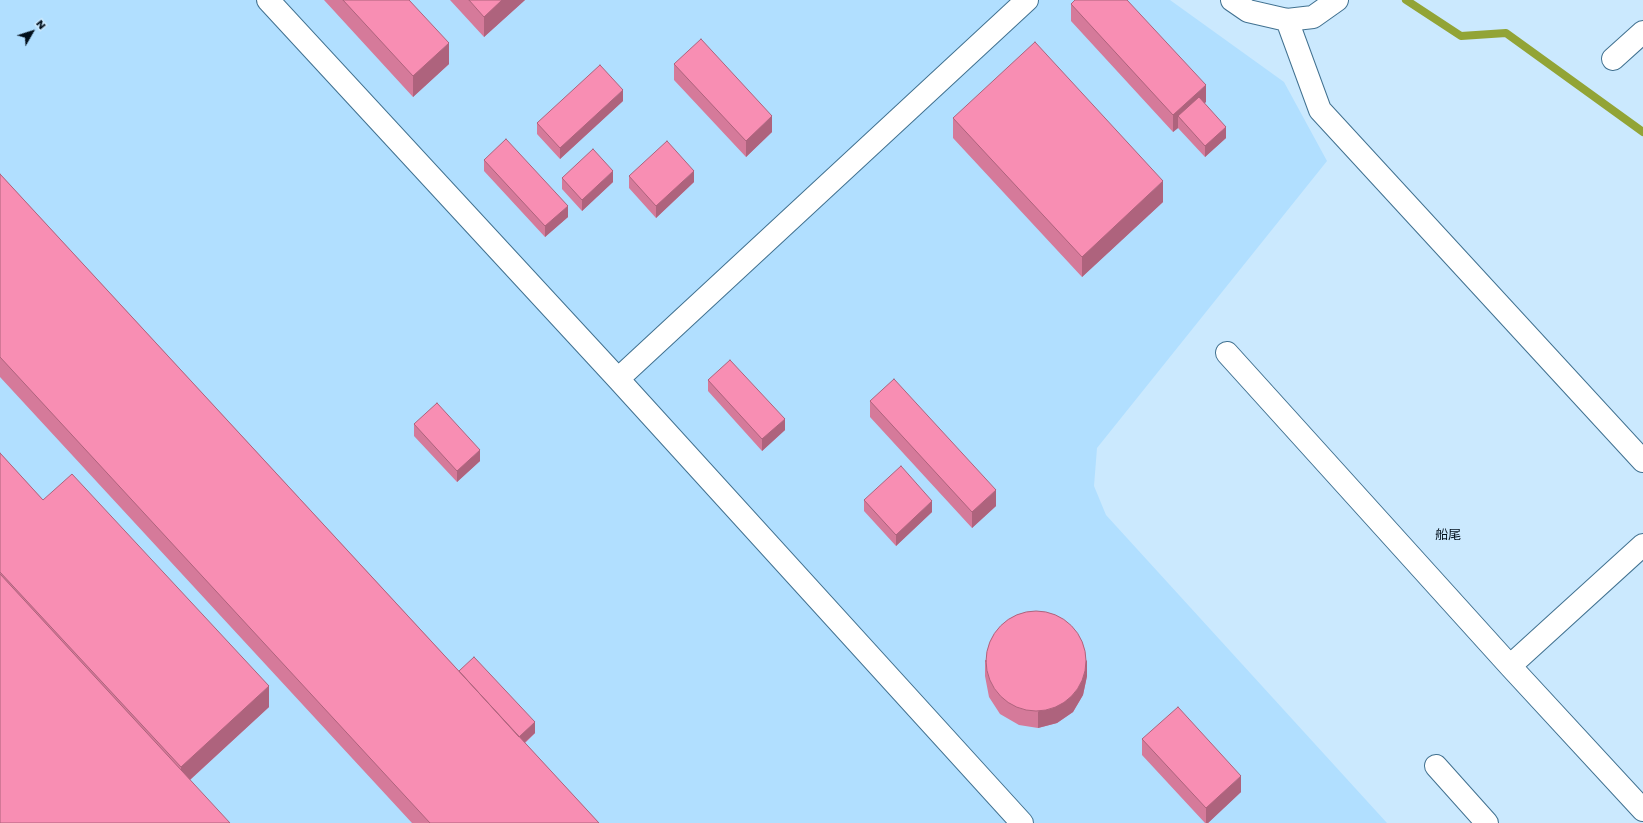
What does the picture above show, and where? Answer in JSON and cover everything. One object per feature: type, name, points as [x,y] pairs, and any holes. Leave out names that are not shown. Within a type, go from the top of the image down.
[{"type":"street","points":[[268,0],[618,379],[1022,823]]},
{"type":"street","points":[[618,379],[1027,0]]},
{"type":"street","points":[[1232,0],[1248,11],[1287,20],[1313,17],[1337,0]]},
{"type":"street","points":[[1287,20],[1320,110],[1643,461]]},
{"type":"street","points":[[1613,59],[1643,32]]},
{"type":"street","points":[[1227,353],[1510,666],[1643,810]]},
{"type":"street","points":[[1510,666],[1643,545]]},
{"type":"street","points":[[1436,766],[1487,823]]},
{"type":"shaded area","points":[[0,0],[1170,0],[1284,82],[1327,161],[1097,448],[1094,486],[1106,515],[1387,823],[0,823]]},
{"type":"building","points":[[343,0],[409,0],[449,43],[413,76]]},
{"type":"building","points":[[469,0],[502,0],[484,17]]},
{"type":"building","points":[[1075,0],[1127,0],[1206,85],[1173,115],[1071,4]]},
{"type":"building","points":[[701,39],[772,116],[746,141],[674,64]]},
{"type":"building","points":[[1035,42],[1163,181],[1082,257],[953,118]]},
{"type":"building","points":[[600,65],[623,90],[560,148],[537,123]]},
{"type":"building","points":[[1199,97],[1226,127],[1205,146],[1178,116]]},
{"type":"building","points":[[506,139],[568,206],[545,226],[484,160]]},
{"type":"building","points":[[667,141],[694,171],[656,206],[629,176]]},
{"type":"building","points":[[593,149],[613,171],[582,200],[562,178]]},
{"type":"building","points":[[0,174],[599,823],[430,823],[0,357]]},
{"type":"building","points":[[730,360],[785,419],[762,439],[708,380]]},
{"type":"building","points":[[894,379],[996,490],[972,512],[870,401]]},
{"type":"building","points":[[437,403],[480,450],[457,471],[414,424]]},
{"type":"building","points":[[0,453],[43,500],[72,474],[269,686],[181,767],[0,572]]},
{"type":"building","points":[[901,466],[932,501],[896,535],[864,500]]},
{"type":"building","points":[[0,574],[230,823],[0,823]]},
{"type":"building","points":[[1036,611],[1055,615],[1072,625],[1082,642],[1086,661],[1082,680],[1072,697],[1055,707],[1036,711],[1017,707],[1000,697],[990,680],[986,661],[990,642],[1000,625],[1017,615]]},
{"type":"building","points":[[474,657],[535,722],[519,737],[459,671]]},
{"type":"building","points":[[1178,707],[1241,776],[1206,808],[1142,739]]},
{"type":"waterway","points":[[1406,0],[1461,36],[1506,33],[1643,132]]},
{"type":"district","name":"船尾","points":[[1448,536]]}]
